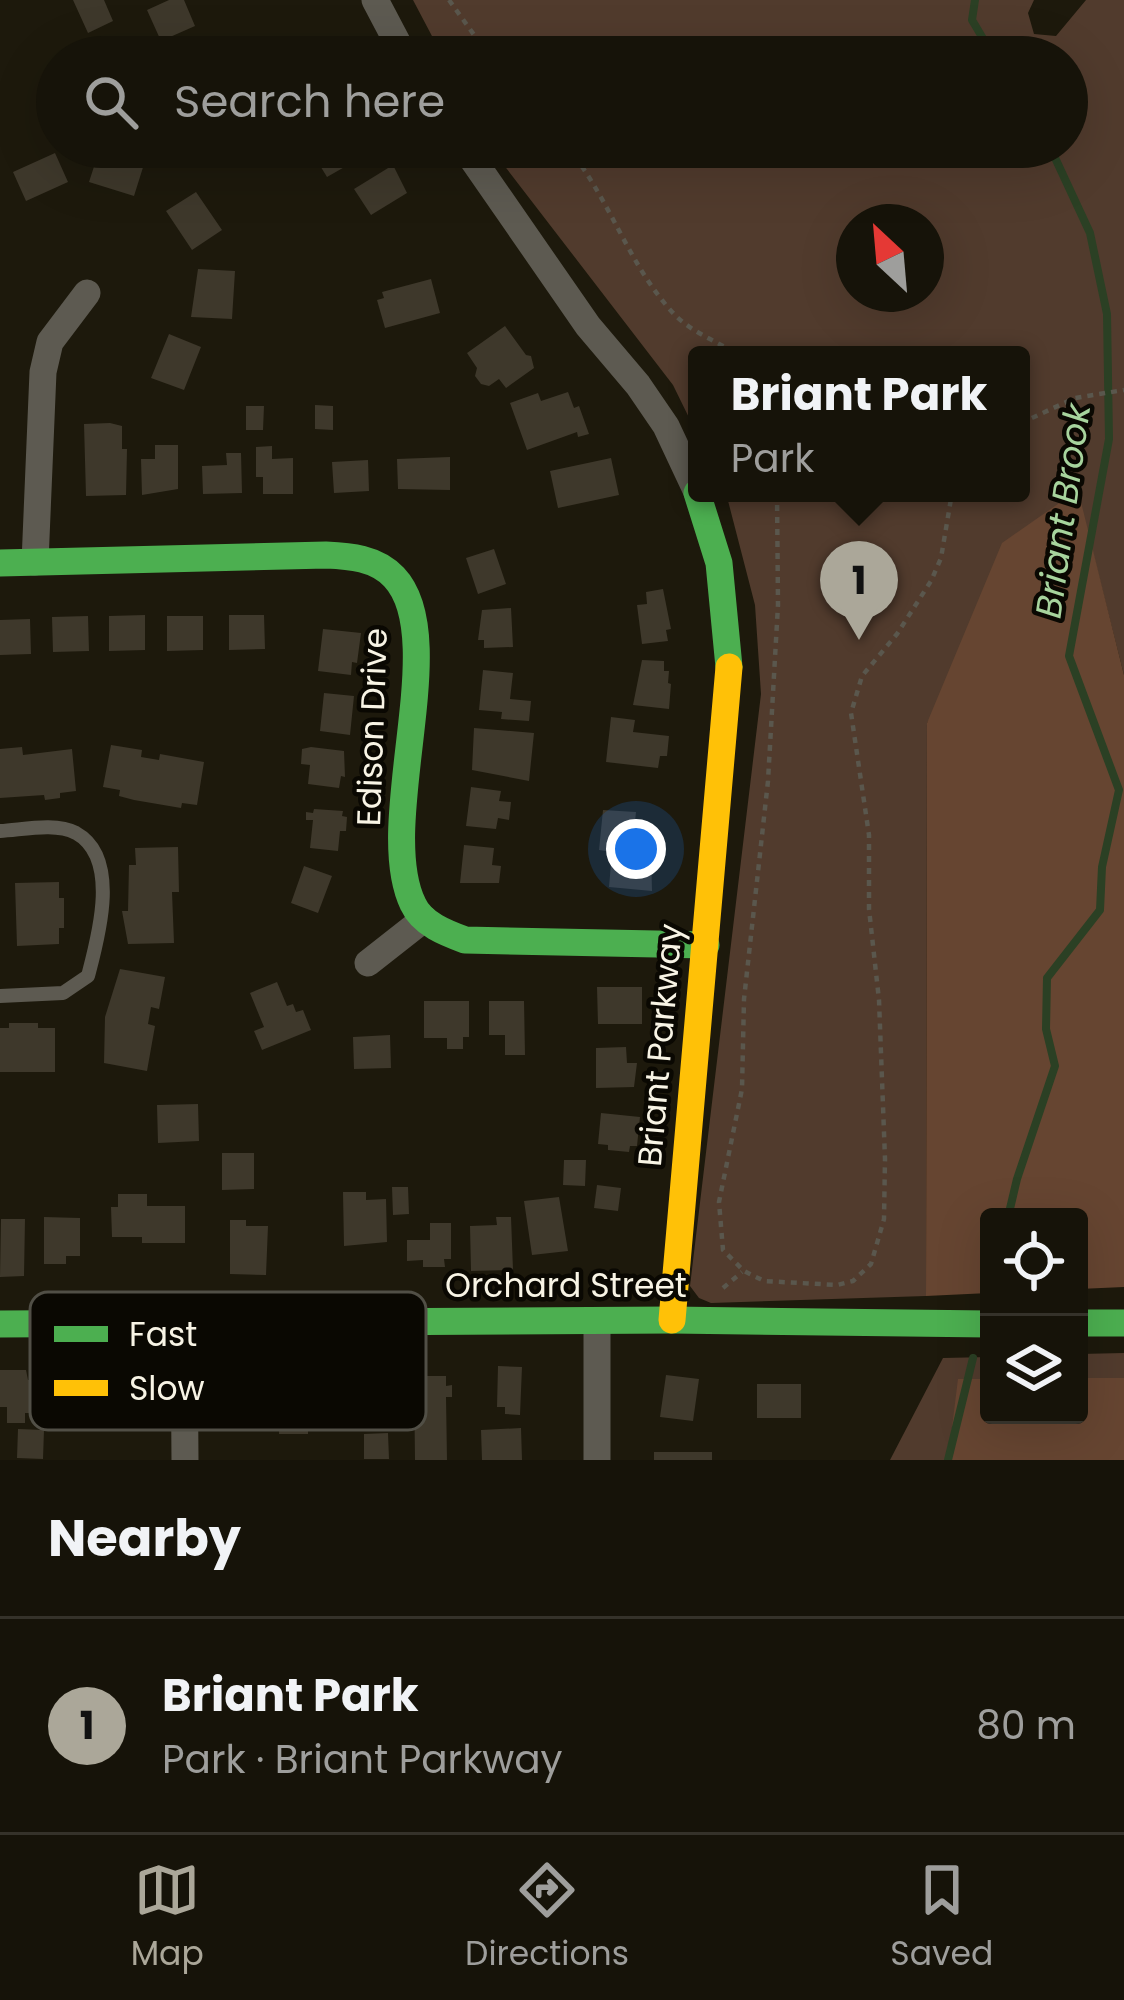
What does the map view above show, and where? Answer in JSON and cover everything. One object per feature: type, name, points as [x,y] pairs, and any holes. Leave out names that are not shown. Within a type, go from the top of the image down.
[{"type":"street","points":[[375,0],[395,36]]},
{"type":"street","name":"Briant Parkway","points":[[479,168],[588,326],[638,385],[666,426],[688,474]]},
{"type":"street","points":[[35,562],[43,372],[50,342],[87,293]]},
{"type":"street","name":"Briant Parkway","points":[[671,1320],[730,660],[719,563],[700,502]]},
{"type":"street","name":"Edison Drive","points":[[0,563],[326,555],[366,558],[386,572],[398,584],[414,620],[416,665],[404,847],[406,889],[424,919]]},
{"type":"street","points":[[368,964],[424,919],[465,940],[706,945]]},
{"type":"street","points":[[597,1321],[597,1460]]},
{"type":"street","name":"Orchard Street","points":[[426,1322],[980,1324]]},
{"type":"street","points":[[1088,1323],[1124,1323]]},
{"type":"street","name":"Orchard Street","points":[[0,1324],[30,1324]]},
{"type":"street","points":[[185,1430],[185,1460]]},
{"type":"lane","points":[[0,831],[57,828],[76,833],[92,848],[102,882],[88,976],[62,993],[0,996]]},
{"type":"path","points":[[449,0],[475,36]]},
{"type":"path","points":[[584,168],[640,269],[676,317],[724,346]]},
{"type":"path","points":[[1030,419],[1075,398],[1124,389]]},
{"type":"path","points":[[777,502],[778,605],[768,781],[744,999],[742,1089],[718,1202],[723,1250],[744,1271],[764,1281],[837,1285],[864,1273],[878,1247],[884,1219],[869,835],[851,713],[862,676],[897,634],[931,581],[941,558],[950,502]]},
{"type":"path","points":[[710,1292],[731,1284],[744,1271]]},
{"type":"shaded area","points":[[413,0],[1034,0],[1028,13],[1034,34],[1056,36],[432,36]]},
{"type":"shaded area","points":[[1086,0],[1124,0],[1124,675],[1077,490],[927,723],[926,1296],[711,1303],[699,1298],[690,1286],[761,694],[755,605],[728,502],[1030,502],[1030,346],[688,346],[688,416],[673,385],[506,168],[1088,168],[1088,36],[1056,36]]},
{"type":"shaded area","points":[[1078,490],[1124,675],[1124,1287],[1088,1289],[1088,1208],[980,1208],[980,1293],[926,1296],[927,723],[1002,543]]},
{"type":"shaded area","points":[[1124,1353],[1124,1460],[890,1460],[943,1358],[980,1357],[980,1424],[1088,1424],[1088,1354]]},
{"type":"shaded area","points":[[1088,1378],[1124,1378],[1124,1460],[948,1460],[958,1379],[980,1379],[980,1424],[1088,1424]]},
{"type":"building","points":[[73,0],[104,0],[113,21],[88,33]]},
{"type":"building","points":[[169,0],[184,0],[195,26],[172,36],[159,36],[147,10]]},
{"type":"building","points":[[36,162],[36,168],[62,168],[68,182],[26,201],[13,172]]},
{"type":"building","points":[[94,168],[143,168],[134,196],[89,182]]},
{"type":"building","points":[[322,168],[343,168],[327,177]]},
{"type":"building","points":[[394,168],[407,193],[371,215],[354,189]]},
{"type":"building","points":[[196,192],[222,230],[192,250],[166,211]]},
{"type":"building","points":[[198,269],[235,271],[232,319],[191,317]]},
{"type":"building","points":[[431,279],[440,313],[385,328],[377,300],[384,298],[382,292]]},
{"type":"building","points":[[505,326],[531,356],[534,368],[506,388],[499,379],[489,386],[481,384],[467,353]]},
{"type":"building","points":[[169,334],[201,347],[184,390],[151,378]]},
{"type":"building","points":[[568,392],[589,434],[578,437],[577,432],[527,450],[510,403],[538,393],[541,401]]},
{"type":"building","points":[[315,405],[333,406],[333,430],[315,429]]},
{"type":"building","points":[[246,406],[264,406],[263,430],[246,430]]},
{"type":"building","points":[[84,424],[122,426],[122,449],[127,449],[126,495],[86,496]]},
{"type":"building","points":[[155,445],[178,445],[178,489],[142,495],[141,459],[155,459]]},
{"type":"building","points":[[272,446],[272,459],[293,458],[293,494],[263,494],[263,477],[256,477],[256,447]]},
{"type":"building","points":[[226,453],[241,453],[242,493],[203,494],[202,466],[227,465]]},
{"type":"building","points":[[450,457],[450,490],[398,489],[397,459]]},
{"type":"building","points":[[611,458],[619,495],[558,508],[550,471]]},
{"type":"building","points":[[368,460],[369,491],[334,493],[332,462]]},
{"type":"building","points":[[494,549],[506,584],[478,594],[466,558]]},
{"type":"building","points":[[663,589],[671,629],[666,630],[668,641],[642,644],[637,605],[647,604],[646,592]]},
{"type":"building","points":[[511,608],[513,647],[484,648],[484,640],[478,640],[482,610]]},
{"type":"building","points":[[145,615],[145,650],[109,651],[109,616]]},
{"type":"building","points":[[229,615],[264,615],[265,649],[229,650]]},
{"type":"building","points":[[88,616],[89,651],[53,652],[52,617]]},
{"type":"building","points":[[167,616],[203,616],[203,650],[167,651]]},
{"type":"building","points":[[30,619],[31,654],[0,655],[0,620]]},
{"type":"building","points":[[323,629],[361,633],[351,675],[318,671]]},
{"type":"building","points":[[642,660],[664,661],[671,684],[669,709],[633,705]]},
{"type":"building","points":[[483,670],[513,673],[510,699],[531,701],[529,721],[501,719],[502,712],[479,710]]},
{"type":"building","points":[[324,693],[354,696],[350,735],[320,731]]},
{"type":"building","points":[[611,717],[635,720],[633,732],[669,736],[667,756],[660,756],[658,768],[606,762]]},
{"type":"building","points":[[474,728],[534,733],[529,781],[472,770]]},
{"type":"building","points":[[111,745],[142,750],[141,757],[159,760],[160,754],[204,762],[197,805],[182,803],[181,808],[134,800],[119,796],[120,790],[103,787]]},
{"type":"building","points":[[22,747],[23,755],[72,749],[76,791],[45,800],[44,795],[0,798],[0,749]]},
{"type":"building","points":[[302,749],[344,751],[345,777],[341,776],[339,788],[308,784],[310,765],[301,764]]},
{"type":"building","points":[[471,787],[501,791],[499,801],[511,802],[509,820],[498,818],[496,829],[466,826]]},
{"type":"building","points":[[603,810],[636,812],[632,851],[651,853],[652,891],[609,887],[612,852],[599,850]]},
{"type":"building","points":[[343,811],[342,816],[347,817],[338,851],[310,848],[313,820],[306,820],[306,812]]},
{"type":"building","points":[[464,845],[494,848],[492,865],[501,866],[499,883],[460,883]]},
{"type":"building","points":[[178,847],[179,892],[172,892],[174,943],[128,944],[122,911],[128,911],[129,865],[136,865],[135,848]]},
{"type":"building","points":[[304,866],[332,876],[318,913],[291,903]]},
{"type":"building","points":[[59,882],[64,928],[59,928],[59,944],[17,946],[15,883]]},
{"type":"building","points":[[120,969],[165,977],[159,1009],[151,1007],[148,1024],[155,1026],[147,1071],[104,1063],[105,1017]]},
{"type":"building","points":[[277,982],[287,1006],[293,1004],[296,1012],[303,1010],[311,1030],[262,1050],[254,1031],[264,1027],[250,993]]},
{"type":"building","points":[[597,987],[642,987],[642,1024],[598,1024]]},
{"type":"building","points":[[424,1001],[469,1001],[469,1037],[463,1037],[463,1049],[447,1049],[447,1038],[424,1038]]},
{"type":"building","points":[[489,1001],[524,1001],[525,1055],[505,1055],[505,1035],[489,1035]]},
{"type":"building","points":[[9,1023],[55,1028],[55,1072],[0,1072],[0,1028],[9,1028]]},
{"type":"building","points":[[390,1035],[391,1068],[354,1069],[353,1037]]},
{"type":"building","points":[[626,1047],[627,1063],[637,1063],[634,1087],[596,1088],[596,1048]]},
{"type":"building","points":[[198,1104],[199,1141],[158,1143],[157,1105]]},
{"type":"building","points":[[601,1113],[640,1117],[637,1146],[630,1146],[629,1152],[598,1144]]},
{"type":"building","points":[[222,1153],[254,1153],[254,1189],[222,1190]]},
{"type":"building","points":[[564,1160],[586,1160],[585,1186],[563,1185]]},
{"type":"building","points":[[597,1185],[621,1188],[618,1211],[594,1208]]},
{"type":"building","points":[[392,1187],[408,1187],[409,1214],[393,1215]]},
{"type":"building","points":[[343,1192],[366,1192],[366,1200],[386,1199],[387,1242],[344,1246]]},
{"type":"building","points":[[118,1194],[147,1194],[147,1206],[185,1206],[185,1243],[112,1237],[111,1207],[118,1207]]},
{"type":"building","points":[[559,1197],[568,1251],[532,1255],[524,1201]]},
{"type":"building","points":[[44,1217],[80,1218],[80,1256],[66,1256],[66,1264],[44,1264]]},
{"type":"building","points":[[496,1217],[511,1217],[513,1270],[471,1271],[470,1226],[497,1225]]},
{"type":"building","points":[[1,1219],[25,1219],[24,1276],[0,1277]]},
{"type":"building","points":[[230,1220],[268,1226],[266,1275],[230,1274]]},
{"type":"building","points":[[430,1223],[451,1223],[451,1259],[444,1259],[445,1267],[407,1261],[407,1240],[430,1240]]},
{"type":"building","points":[[498,1366],[522,1367],[520,1415],[505,1414],[505,1407],[497,1407]]},
{"type":"building","points":[[0,1370],[26,1370],[30,1413],[25,1413],[25,1423],[7,1423],[7,1407],[0,1407]]},
{"type":"building","points":[[666,1375],[699,1379],[693,1421],[660,1417]]},
{"type":"building","points":[[426,1376],[446,1376],[446,1386],[452,1385],[452,1397],[446,1397],[447,1460],[415,1460],[415,1430],[426,1430]]},
{"type":"building","points":[[757,1384],[801,1384],[801,1418],[757,1418]]},
{"type":"building","points":[[521,1428],[522,1460],[482,1460],[481,1430]]},
{"type":"building","points":[[18,1429],[44,1430],[43,1459],[17,1458]]},
{"type":"building","points":[[279,1430],[308,1430],[308,1434],[279,1434]]},
{"type":"building","points":[[388,1433],[389,1459],[364,1459],[364,1434]]},
{"type":"building","points":[[654,1452],[712,1452],[712,1460],[654,1460]]},
{"type":"waterway","name":"Briant Brook","points":[[975,0],[972,20],[982,36]]},
{"type":"waterway","name":"Briant Brook","points":[[1010,1208],[1055,1066],[1046,1029],[1047,978],[1100,910],[1102,867],[1119,790],[1069,656],[1109,439],[1107,314],[1090,233],[1060,168]]},
{"type":"waterway","name":"Briant Brook","points":[[948,1460],[973,1358]]},
{"type":"traffic: fast","points":[[700,502],[719,563],[729,667]]},
{"type":"traffic: fast","points":[[0,563],[326,555],[379,566],[394,577],[410,605],[416,643],[402,828],[403,869],[422,917],[465,940],[706,945]]},
{"type":"traffic: fast","points":[[426,1321],[980,1324]]},
{"type":"traffic: fast","points":[[1088,1323],[1124,1323]]},
{"type":"traffic: fast","points":[[0,1324],[30,1324]]},
{"type":"traffic: slow","points":[[672,1320],[729,667]]},
{"type":"place","name":"Briant Park","points":[[859,640]]}]
